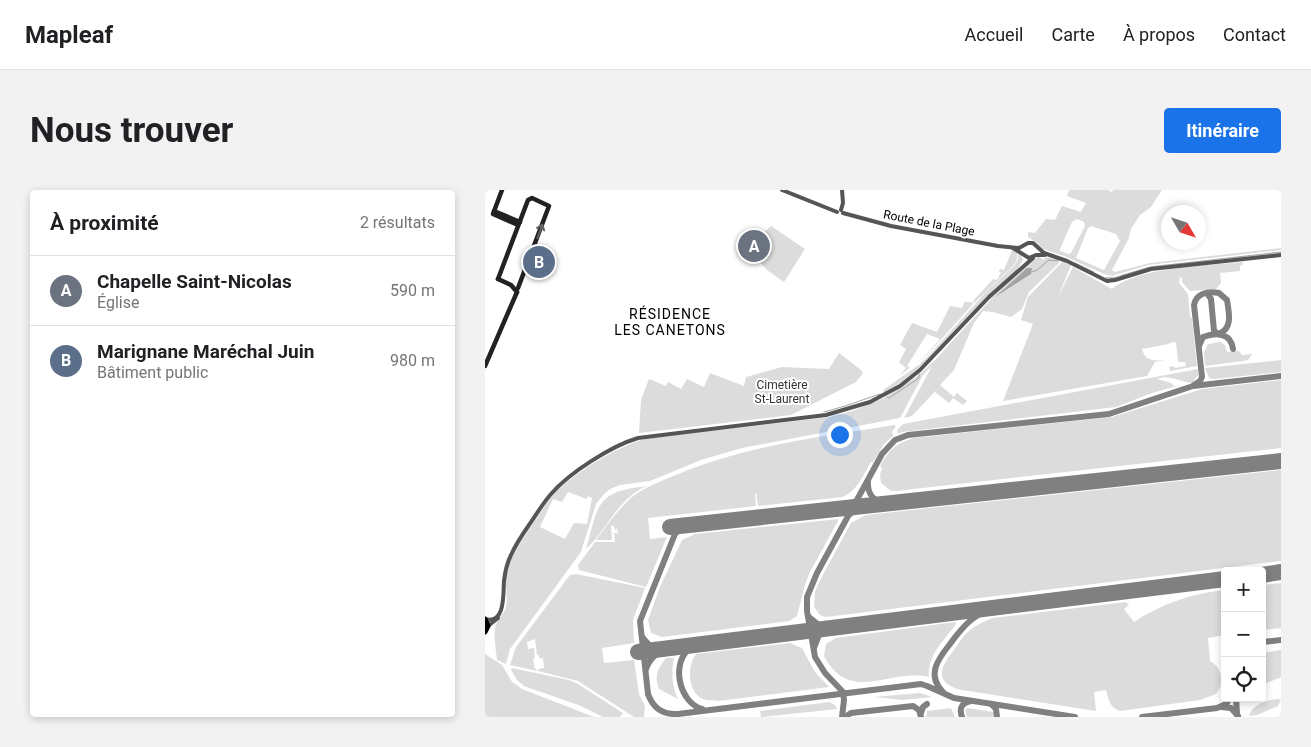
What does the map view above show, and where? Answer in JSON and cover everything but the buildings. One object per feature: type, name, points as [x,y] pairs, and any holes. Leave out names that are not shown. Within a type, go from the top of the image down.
[{"type":"main road","points":[[502,190],[493,212],[519,223]]},
{"type":"main road","points":[[485,366],[517,290],[549,206],[532,198],[529,198],[498,280],[511,285],[517,290]]},
{"type":"main road","points":[[485,619],[488,626],[485,632]]},
{"type":"street","points":[[782,190],[837,212],[843,211],[843,190]]},
{"type":"street","name":"Route de la Plage","points":[[843,211],[891,226],[1012,248],[1024,246]]},
{"type":"street","points":[[1018,271],[1023,264],[1024,246],[1030,243],[1035,244],[1037,248],[1049,255],[1073,264],[1099,278],[1111,281],[1151,269],[1281,255]]},
{"type":"street","name":"Route de la Plage","points":[[1012,248],[1024,255]]},
{"type":"street","points":[[485,619],[491,620],[498,615],[502,608],[505,571],[512,553],[546,500],[557,487],[573,475],[611,450],[638,438],[826,415],[870,402],[900,386],[920,370],[989,297],[1034,256],[1037,248]]},
{"type":"street","points":[[1024,255],[1027,258],[1049,255]]},
{"type":"street","points":[[488,626],[502,613],[505,603],[503,595]]},
{"type":"green space","points":[[1069,190],[1107,190],[1112,192],[1113,190],[1162,190],[1151,207],[1140,215],[1131,229],[1129,238],[1112,270],[1115,272],[1150,263],[1281,248],[1281,250],[1148,265],[1112,276],[1104,274],[1043,249],[1028,237],[1028,232],[1035,233],[1046,219],[1055,220],[1062,206],[1081,212],[1086,203],[1067,196]],"holes":[[[1077,219],[1084,222],[1085,226],[1071,253],[1060,251],[1072,222]],[[1091,226],[1116,234],[1120,241],[1104,270],[1076,258],[1088,228]]]},
{"type":"green space","points":[[771,226],[805,249],[784,282],[767,270],[751,253],[756,239]]},
{"type":"green space","points":[[1012,250],[1017,252],[1015,264],[974,303],[973,301],[993,279],[997,280],[1001,272],[999,272],[1000,269],[1004,270]]},
{"type":"green space","points":[[1018,252],[1023,260],[1013,274],[991,293],[941,347],[915,371],[884,393],[883,390],[920,364],[985,293],[1015,265],[1018,259]]},
{"type":"green space","points":[[1281,252],[1281,254],[1130,273],[1115,279],[1105,278],[1152,266]]},
{"type":"green space","points":[[1038,257],[1043,260],[1046,257],[1058,260],[1059,263],[1029,292],[1022,309],[1011,317],[983,311],[974,323],[954,370],[940,385],[954,397],[957,393],[967,401],[963,405],[953,398],[949,403],[935,392],[939,387],[912,416],[904,418],[932,366],[923,375],[900,418],[742,448],[701,460],[650,481],[620,485],[610,489],[596,504],[581,552],[510,649],[506,664],[497,660],[495,631],[497,622],[504,613],[506,606],[506,576],[509,564],[521,542],[552,496],[583,470],[621,448],[645,439],[830,417],[852,411],[884,398],[919,375],[1030,261]],"holes":[[[568,492],[587,499],[588,496],[592,498],[587,524],[574,523],[565,539],[540,527],[553,499],[562,502]]]},
{"type":"green space","points":[[1062,262],[1071,265],[1058,297],[1073,267],[1112,289],[1138,276],[1155,272],[1193,266],[1242,262],[1243,264],[1240,266],[1240,271],[1220,273],[1221,283],[1216,289],[1190,291],[1180,277],[1179,283],[1188,294],[1197,366],[1170,371],[1169,367],[1186,366],[1185,362],[1178,362],[1176,342],[1169,343],[1142,349],[1148,358],[1165,360],[1155,362],[1147,376],[1003,401],[1033,324],[1021,320],[1028,297]]},
{"type":"green space","points":[[964,302],[972,302],[973,304],[927,355],[914,365],[940,339],[927,334],[907,366],[910,368],[899,376],[906,368],[899,362],[906,349],[900,345],[912,323],[937,332],[950,306],[962,308]]},
{"type":"green space","points":[[1220,342],[1225,345],[1227,352],[1239,351],[1242,355],[1252,354],[1248,360],[1205,366],[1204,352],[1208,344]]},
{"type":"green space","name":"Cimetière St-Laurent","points":[[839,353],[863,373],[856,382],[791,415],[639,433],[641,400],[649,379],[666,386],[668,382],[681,389],[687,379],[704,387],[710,373],[744,386],[746,377],[782,367],[829,369]]},
{"type":"green space","points":[[1281,360],[1281,372],[1214,379],[1209,378],[1205,368]]},
{"type":"green space","points":[[1198,369],[1198,375],[1192,383],[1166,377],[1157,379],[1171,383],[1174,386],[1180,385],[1152,393],[1116,407],[898,434],[897,430],[903,424]]},
{"type":"green space","points":[[1281,380],[1281,448],[896,491],[891,491],[881,483],[880,474],[882,468],[880,466],[887,455],[898,445],[914,438],[1112,417],[1202,389]]},
{"type":"green space","points":[[896,426],[892,432],[893,436],[884,444],[853,490],[843,497],[758,506],[755,493],[756,506],[648,518],[650,539],[667,537],[646,587],[579,570],[578,565],[595,542],[615,542],[614,533],[617,533],[618,537],[617,527],[616,531],[613,525],[611,526],[612,540],[596,540],[625,504],[636,494],[652,485],[707,463],[733,455],[786,443]]},
{"type":"green space","points":[[1281,470],[1281,561],[826,617],[820,615],[814,607],[815,592],[819,582],[851,523],[866,515]]},
{"type":"green space","points":[[647,486],[628,498],[586,549],[602,502],[618,492]]},
{"type":"green space","points":[[839,519],[809,574],[797,616],[789,621],[662,637],[651,633],[648,620],[660,587],[682,540],[695,534]]},
{"type":"green space","points":[[576,574],[645,588],[633,620],[634,643],[602,648],[604,663],[634,660],[639,694],[645,706],[644,717],[634,717],[578,681],[538,671],[538,669],[544,668],[543,658],[539,658],[539,655],[537,655],[535,639],[527,642],[528,649],[534,648],[535,658],[533,659],[537,671],[510,665],[516,647],[570,575]]},
{"type":"green space","points":[[1281,583],[1281,628],[1266,630],[1266,585]]},
{"type":"green space","points":[[1221,591],[1221,636],[1208,638],[1210,661],[1220,671],[1221,685],[1216,694],[1200,700],[1120,711],[1112,705],[1106,690],[1094,692],[1096,711],[962,690],[953,687],[943,679],[942,674],[945,663],[967,633],[974,627],[993,618],[1126,602],[1129,605],[1124,609],[1134,622],[1178,600]]},
{"type":"green space","points":[[955,622],[956,624],[933,655],[929,677],[899,677],[871,682],[858,682],[846,679],[834,671],[824,656],[826,644],[836,638]]},
{"type":"green space","points":[[790,643],[802,648],[815,672],[829,687],[718,701],[703,699],[698,696],[691,685],[691,665],[696,654]]},
{"type":"green space","points":[[1281,650],[1281,677],[1266,683],[1266,657],[1266,652]]},
{"type":"green space","points":[[485,654],[502,665],[512,682],[522,689],[594,717],[485,717]]},
{"type":"green space","points":[[666,658],[674,658],[673,679],[678,699],[659,689],[658,672]]},
{"type":"green space","points":[[512,668],[569,680],[623,713],[620,717],[603,717],[581,706],[524,686],[517,680],[511,670]]},
{"type":"green space","points":[[920,693],[932,697],[903,700],[874,697]]},
{"type":"green space","points":[[1281,700],[1278,706],[1257,715],[1249,716],[1253,709],[1269,701]]},
{"type":"green space","points":[[829,702],[835,705],[837,709],[761,717],[760,711]]},
{"type":"green space","points":[[951,708],[955,717],[926,717],[927,711]]},
{"type":"green space","points":[[967,708],[994,712],[994,717],[967,717],[965,711]]},
{"type":"shaded area","points":[[1027,268],[1032,268],[1031,274],[995,297]]},
{"type":"waterway","points":[[1121,276],[1150,267],[1281,252]]},
{"type":"waterway","points":[[1032,272],[1049,260],[1058,261]]},
{"type":"waterway","points":[[1075,263],[1094,272]]},
{"type":"waterway","points":[[1106,278],[1115,278]]},
{"type":"waterway","points":[[887,397],[889,398],[919,378],[919,374]]},
{"type":"waterway","points":[[824,412],[880,394]]},
{"type":"taxiway","points":[[1194,385],[1202,377],[1194,305],[1200,295],[1211,292],[1219,293],[1227,300],[1229,320],[1226,328],[1219,334]]},
{"type":"taxiway","points":[[1207,293],[1211,299],[1214,331],[1219,334]]},
{"type":"taxiway","points":[[1199,346],[1203,337],[1218,334],[1226,337],[1232,344],[1233,349]]},
{"type":"taxiway","points":[[842,717],[843,692],[825,673],[815,657],[807,611],[807,597],[817,573],[882,454],[895,440],[908,435],[1109,414],[1193,386],[1281,376]]},
{"type":"taxiway","points":[[868,481],[872,496],[878,501],[887,503]]},
{"type":"taxiway","points":[[842,508],[854,502]]},
{"type":"taxiway","points":[[850,514],[867,505]]},
{"type":"taxiway","points":[[691,524],[681,528],[675,534],[640,621],[648,694],[659,710],[678,714],[921,684],[954,698],[1075,717]]},
{"type":"taxiway","points":[[943,692],[935,679],[936,667],[941,655],[971,620],[983,612],[999,607]]},
{"type":"taxiway","points":[[809,617],[820,626],[834,628]]},
{"type":"taxiway","points":[[814,648],[819,635],[831,629]]},
{"type":"taxiway","points":[[642,637],[650,646],[665,648]]},
{"type":"taxiway","points":[[1266,642],[1281,640]]},
{"type":"taxiway","points":[[702,709],[689,700],[684,692],[679,675],[682,658],[687,651],[705,643]]},
{"type":"taxiway","points":[[646,669],[655,655],[670,648]]},
{"type":"taxiway","points":[[962,717],[962,707],[965,703],[971,701]]},
{"type":"taxiway","points":[[1142,717],[1217,708],[1227,702]]},
{"type":"taxiway","points":[[1236,702],[1237,713]]},
{"type":"taxiway","points":[[921,713],[923,707],[927,704]]},
{"type":"taxiway","points":[[991,704],[996,709],[997,717]]},
{"type":"taxiway","points":[[845,717],[851,713],[913,706],[919,710],[921,717]]},
{"type":"taxiway","points":[[1221,707],[1231,708],[1238,716]]},
{"type":"runway","points":[[670,527],[1281,461]]},
{"type":"runway","points":[[1266,574],[1281,572]]},
{"type":"runway","points":[[638,652],[1221,579]]},
{"type":"place","name":"Chapelle Saint-Nicolas","points":[[754,246]]},
{"type":"place","name":"Marignane Maréchal Juin","points":[[539,262]]},
{"type":"district","name":"RÉSIDENCE LES CANETONS","points":[[670,322]]}]
